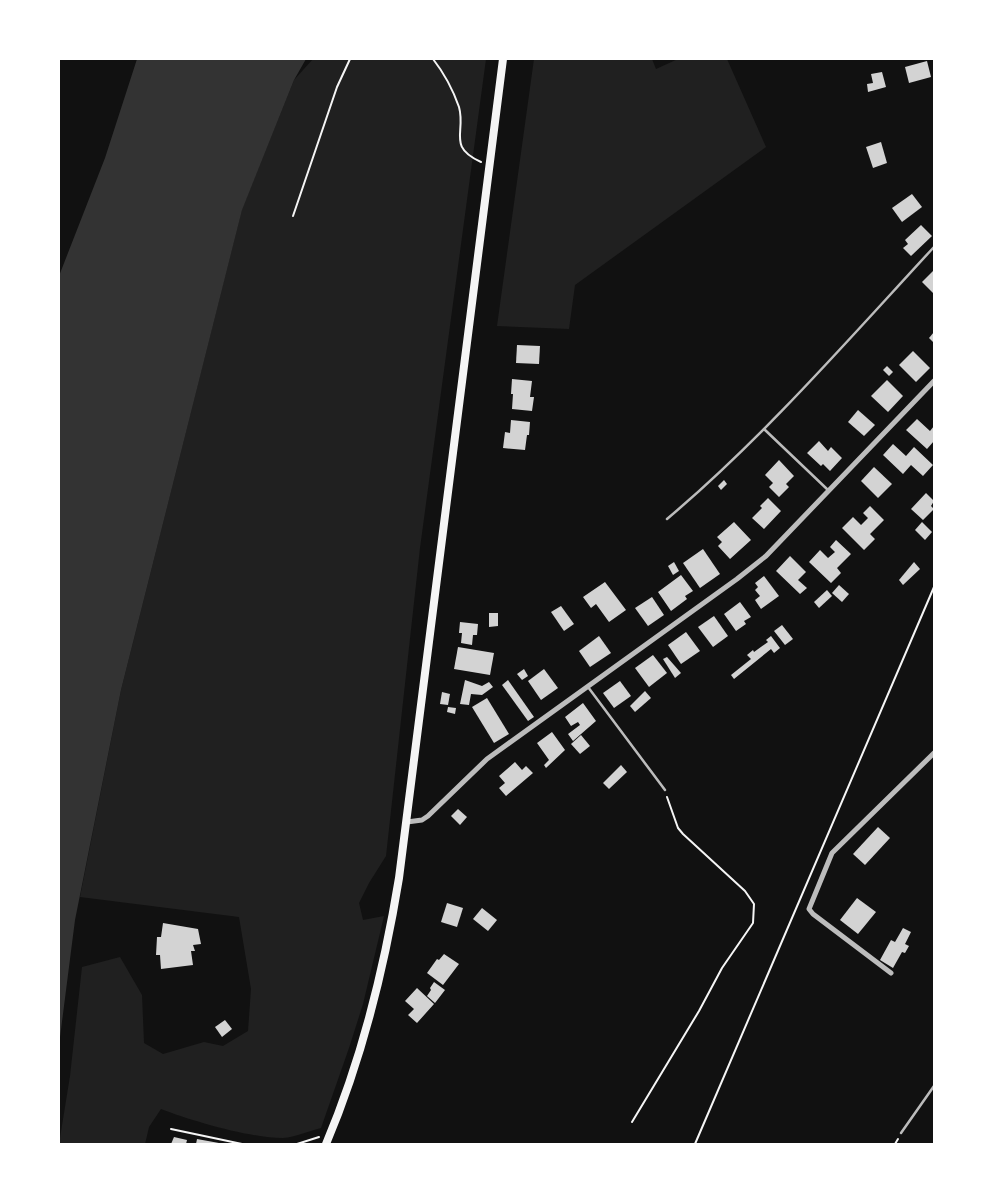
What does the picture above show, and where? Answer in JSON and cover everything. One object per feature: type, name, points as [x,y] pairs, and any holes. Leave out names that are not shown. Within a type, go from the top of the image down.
[{"type":"main road","points":[[326,1144],[372,1012],[390,939],[407,822],[503,59]]},
{"type":"street","points":[[407,822],[422,820],[428,816],[487,759],[588,688],[766,556],[934,381]]},
{"type":"street","points":[[891,973],[809,909],[832,853],[934,753]]},
{"type":"lane","points":[[667,519],[701,490],[764,430],[934,247]]},
{"type":"lane","points":[[764,430],[828,490]]},
{"type":"lane","points":[[588,688],[665,790]]},
{"type":"lane","points":[[901,1133],[934,1086]]},
{"type":"path","points":[[293,216],[337,87],[350,59]]},
{"type":"path","points":[[433,59],[442,71],[459,107],[459,137],[462,147],[471,157],[489,166]]},
{"type":"path","points":[[695,1144],[934,587]]},
{"type":"path","points":[[632,1122],[722,968],[753,923],[754,904],[745,891],[678,828],[665,790]]},
{"type":"path","points":[[171,1129],[242,1144]]},
{"type":"path","points":[[297,1144],[331,1134]]},
{"type":"shaded area","points":[[137,59],[306,59],[294,80],[242,210],[121,690],[75,920],[59,1045],[59,276],[105,158]]},
{"type":"shaded area","points":[[313,59],[486,59],[420,548],[386,856],[359,903],[363,920],[384,916],[363,1004],[321,1128],[283,1138],[270,1137],[221,1128],[161,1109],[149,1127],[145,1144],[59,1144],[70,1076],[82,967],[120,957],[142,995],[144,1043],[163,1054],[204,1042],[223,1046],[248,1031],[251,989],[239,917],[80,897],[121,690],[242,209],[294,80]]},
{"type":"shaded area","points":[[534,59],[652,59],[656,69],[678,59],[727,59],[766,147],[575,285],[569,329],[497,326]]},
{"type":"building","points":[[927,61],[931,77],[909,83],[905,67]]},
{"type":"building","points":[[882,72],[886,87],[868,92],[867,84],[873,83],[871,74]]},
{"type":"building","points":[[881,142],[887,163],[873,168],[866,147]]},
{"type":"building","points":[[912,194],[922,207],[902,222],[892,208]]},
{"type":"building","points":[[921,225],[932,236],[911,256],[903,248],[908,244],[905,240]]},
{"type":"building","points":[[934,270],[934,294],[922,282]]},
{"type":"building","points":[[934,332],[934,343],[929,338]]},
{"type":"building","points":[[517,345],[540,346],[539,364],[516,363]]},
{"type":"building","points":[[913,351],[930,368],[916,382],[899,365]]},
{"type":"building","points":[[887,366],[893,372],[889,376],[883,370]]},
{"type":"building","points":[[512,379],[532,381],[530,397],[534,397],[532,411],[512,409]]},
{"type":"building","points":[[887,380],[903,396],[888,412],[871,396]]},
{"type":"building","points":[[858,410],[875,425],[864,436],[848,422]]},
{"type":"building","points":[[917,419],[930,431],[934,426],[934,441],[927,449],[906,430]]},
{"type":"building","points":[[511,420],[530,422],[525,450],[503,448],[505,432],[510,433]]},
{"type":"building","points":[[819,441],[828,451],[831,447],[842,458],[830,471],[823,464],[821,466],[807,453]]},
{"type":"building","points":[[893,444],[906,456],[914,447],[933,465],[923,476],[911,465],[903,474],[883,455]]},
{"type":"building","points":[[779,460],[794,476],[786,484],[789,487],[779,497],[769,487],[773,483],[765,475]]},
{"type":"building","points":[[874,467],[892,484],[878,498],[861,481]]},
{"type":"building","points":[[724,480],[727,484],[721,490],[718,486]]},
{"type":"building","points":[[926,493],[934,501],[931,506],[934,509],[923,520],[911,509]]},
{"type":"building","points":[[768,498],[781,511],[764,529],[752,518],[762,508],[760,506]]},
{"type":"building","points":[[870,506],[884,520],[870,534],[875,539],[864,550],[842,528],[853,517],[861,525],[868,518],[863,513]]},
{"type":"building","points":[[734,522],[751,540],[730,559],[718,546],[722,542],[717,537]]},
{"type":"building","points":[[922,522],[932,532],[925,540],[915,530]]},
{"type":"building","points":[[836,540],[851,554],[837,568],[841,573],[831,583],[809,562],[820,550],[828,558],[835,552],[830,547]]},
{"type":"building","points":[[703,549],[720,574],[700,588],[683,563]]},
{"type":"building","points":[[790,556],[806,572],[798,580],[807,588],[800,594],[776,571]]},
{"type":"building","points":[[674,562],[679,571],[673,575],[668,566]]},
{"type":"building","points":[[914,562],[920,569],[903,585],[899,580]]},
{"type":"building","points":[[681,575],[693,591],[685,596],[687,599],[671,611],[658,592]]},
{"type":"building","points":[[764,576],[779,596],[761,609],[755,600],[760,596],[755,590],[758,587],[755,583]]},
{"type":"building","points":[[605,582],[626,610],[609,622],[596,604],[591,608],[583,597]]},
{"type":"building","points":[[839,585],[849,594],[842,602],[832,593]]},
{"type":"building","points":[[827,590],[832,596],[819,608],[814,602]]},
{"type":"building","points":[[652,597],[664,615],[648,626],[635,608]]},
{"type":"building","points":[[740,602],[751,617],[744,621],[746,624],[736,631],[724,614]]},
{"type":"building","points":[[561,606],[574,624],[564,631],[551,612]]},
{"type":"building","points":[[489,613],[498,613],[498,626],[489,627]]},
{"type":"building","points":[[714,616],[728,636],[713,647],[698,627]]},
{"type":"building","points":[[460,622],[478,624],[477,635],[473,635],[472,645],[461,643],[462,633],[459,633]]},
{"type":"building","points":[[782,625],[793,639],[785,645],[774,631]]},
{"type":"building","points":[[686,632],[700,651],[681,664],[668,645]]},
{"type":"building","points":[[599,636],[611,653],[590,667],[579,651]]},
{"type":"building","points":[[771,636],[780,648],[774,653],[771,649],[734,679],[731,675],[751,659],[747,655],[768,642],[766,640]]},
{"type":"building","points":[[458,647],[494,653],[490,675],[454,669]]},
{"type":"building","points":[[653,655],[667,673],[649,687],[635,668]]},
{"type":"building","points":[[667,657],[681,673],[675,678],[663,659]]},
{"type":"building","points":[[524,669],[528,676],[522,680],[517,674]]},
{"type":"building","points":[[544,669],[558,688],[541,700],[528,681]]},
{"type":"building","points":[[465,680],[482,686],[489,682],[493,687],[482,695],[471,694],[469,705],[460,704]]},
{"type":"building","points":[[508,680],[534,717],[528,721],[502,685]]},
{"type":"building","points":[[620,681],[631,696],[614,708],[603,693]]},
{"type":"building","points":[[645,691],[651,698],[635,712],[630,706]]},
{"type":"building","points":[[442,692],[450,694],[448,705],[440,704]]},
{"type":"building","points":[[487,698],[509,734],[494,743],[472,707]]},
{"type":"building","points":[[583,703],[596,721],[573,741],[568,734],[580,725],[578,722],[571,726],[565,717]]},
{"type":"building","points":[[448,707],[456,708],[455,714],[447,712]]},
{"type":"building","points":[[552,732],[565,750],[546,768],[544,765],[549,760],[537,743]]},
{"type":"building","points":[[581,735],[590,746],[580,754],[571,744]]},
{"type":"building","points":[[515,762],[522,770],[526,766],[533,773],[506,796],[499,788],[505,783],[499,776]]},
{"type":"building","points":[[621,765],[627,772],[609,789],[603,783]]},
{"type":"building","points":[[458,809],[467,817],[460,825],[451,816]]},
{"type":"building","points":[[878,827],[890,838],[865,865],[853,854]]},
{"type":"building","points":[[857,898],[876,912],[858,934],[840,920]]},
{"type":"building","points":[[447,903],[463,908],[457,927],[441,922]]},
{"type":"building","points":[[482,908],[497,920],[488,931],[473,919]]},
{"type":"building","points":[[163,923],[198,929],[201,944],[193,945],[195,951],[191,951],[193,965],[161,969],[160,955],[156,955],[157,937],[161,937]]},
{"type":"building","points":[[903,928],[911,932],[905,944],[909,946],[905,953],[902,952],[893,968],[880,960],[891,940],[895,942]]},
{"type":"building","points":[[444,954],[459,964],[443,985],[427,973],[437,959],[439,960]]},
{"type":"building","points":[[434,982],[445,990],[435,1003],[427,996]]},
{"type":"building","points":[[417,988],[434,1004],[417,1023],[408,1015],[414,1009],[405,1001]]},
{"type":"building","points":[[225,1020],[232,1029],[222,1037],[215,1027]]},
{"type":"building","points":[[174,1137],[187,1140],[186,1144],[171,1144]]},
{"type":"building","points":[[197,1139],[219,1143],[219,1144],[196,1144]]}]
